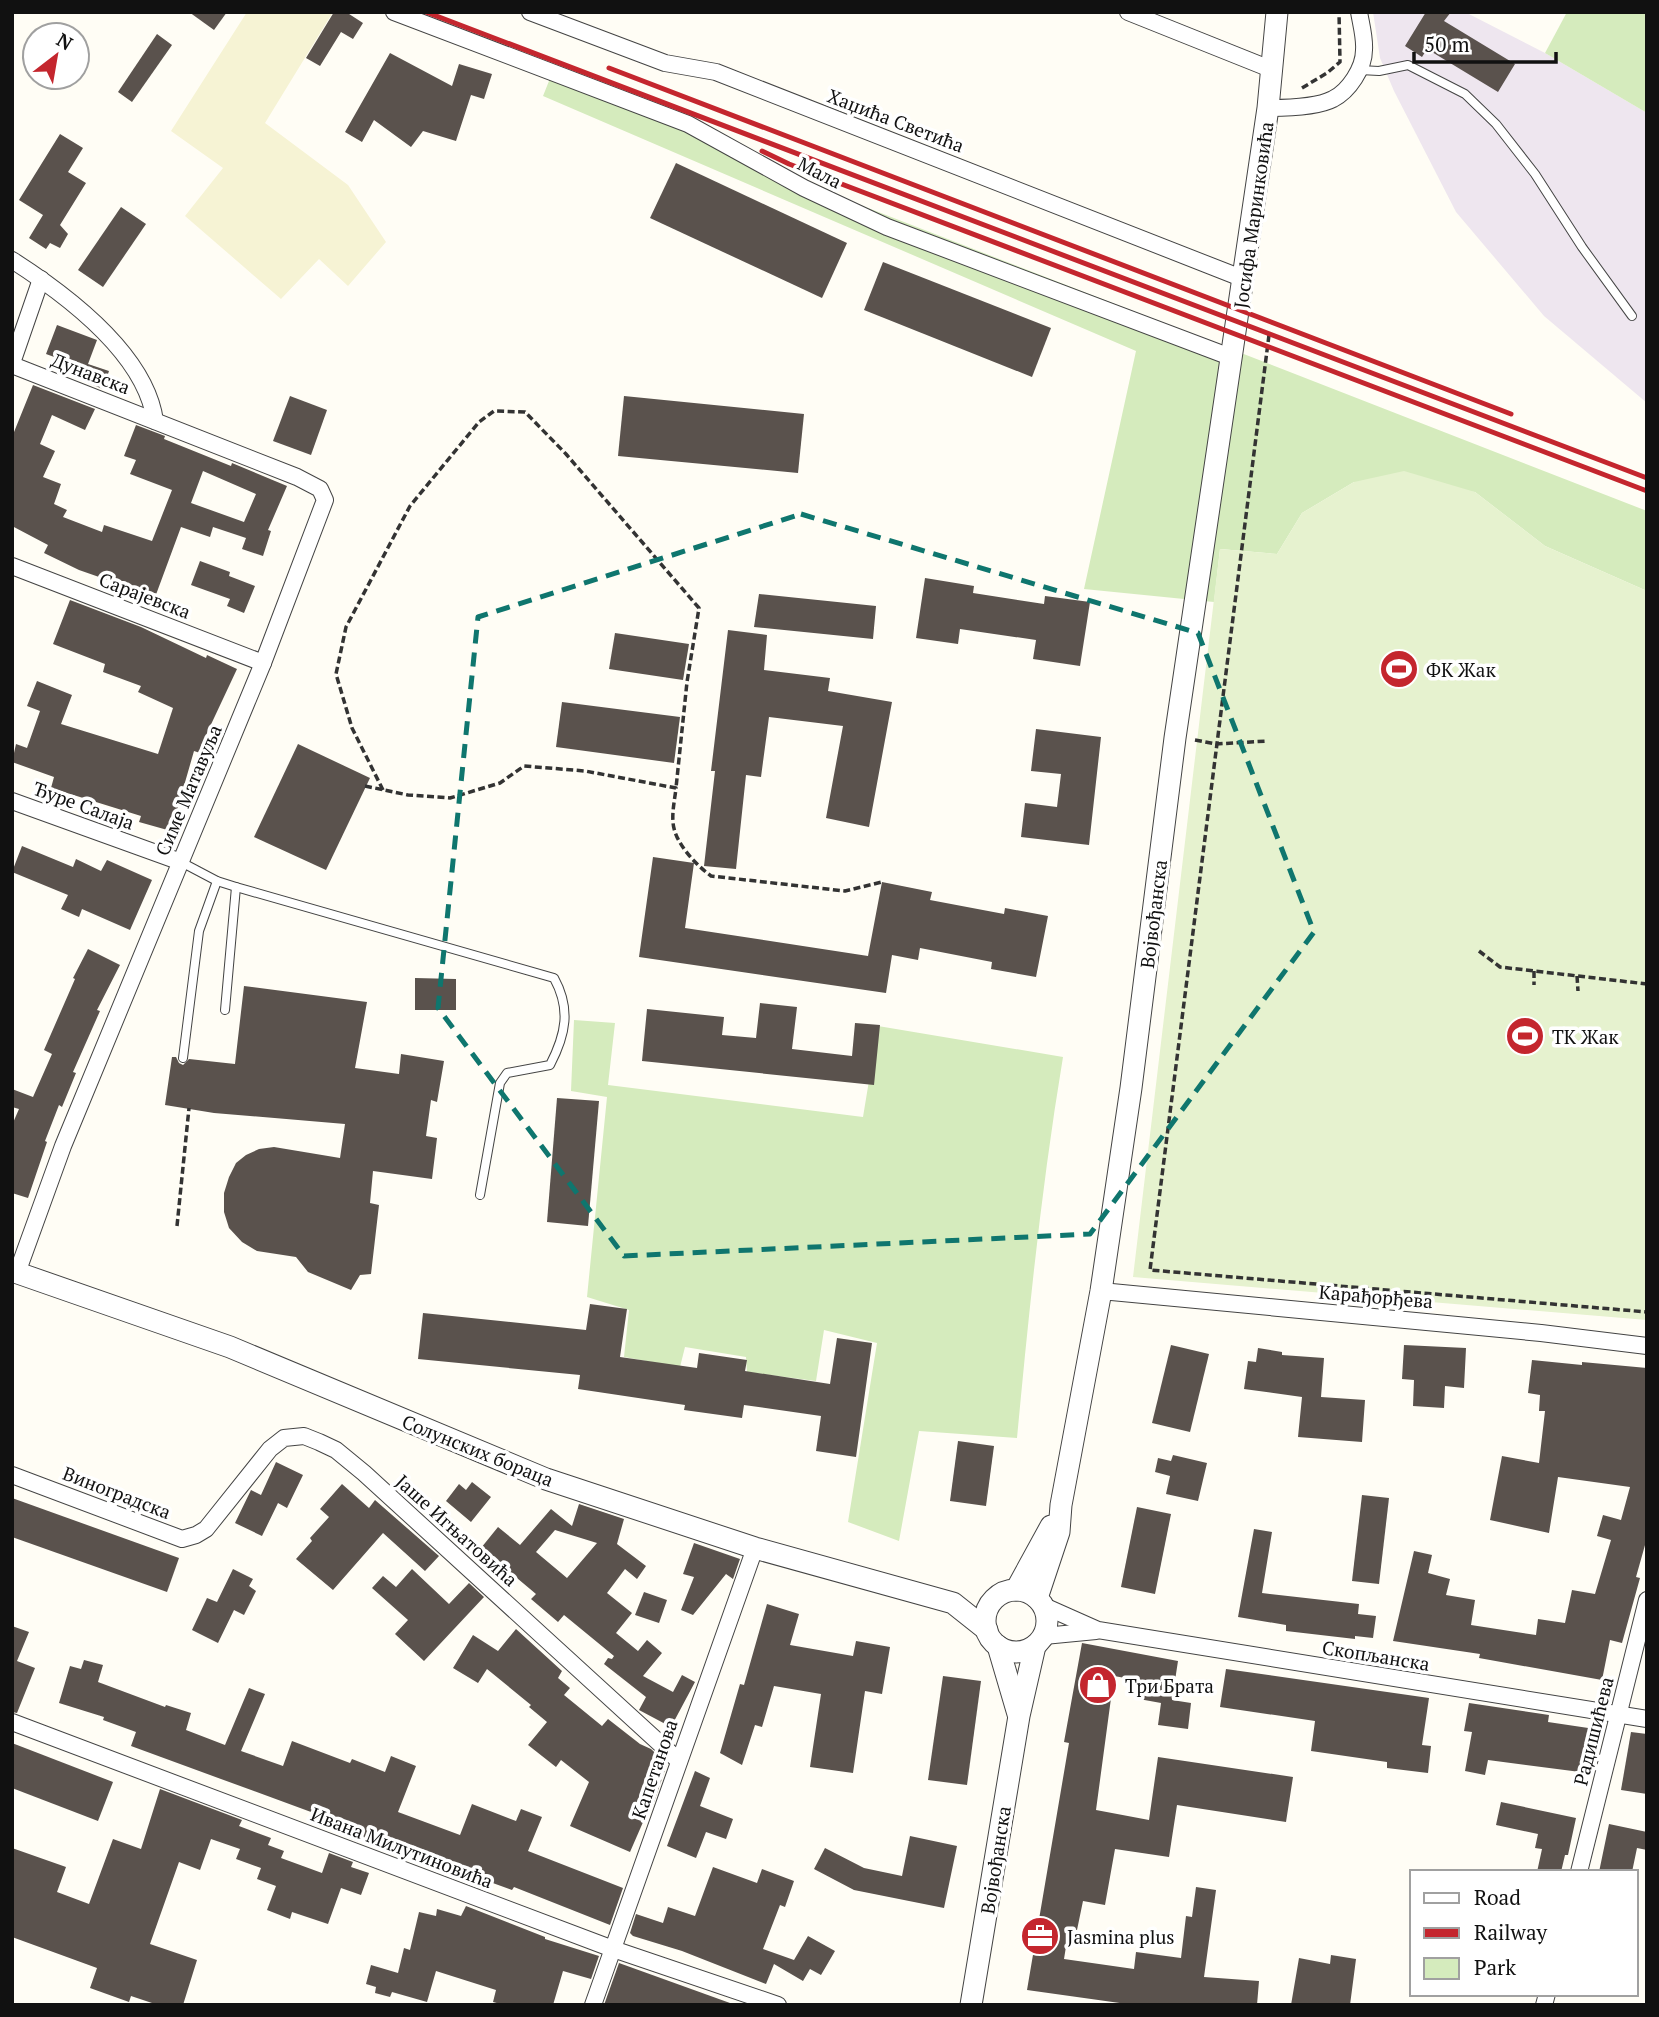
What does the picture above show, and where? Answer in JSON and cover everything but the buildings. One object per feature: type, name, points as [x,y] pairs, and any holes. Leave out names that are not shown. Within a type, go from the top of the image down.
[{"type":"street","name":"Мала","points":[[394,12],[688,124],[804,188],[887,227],[1233,358]]},
{"type":"street","name":"Хаџића Светића","points":[[530,12],[665,63],[716,72],[1244,279]]},
{"type":"street","points":[[1128,12],[1273,70]]},
{"type":"street","name":"Јосифа Маринковића","points":[[1238,322],[1273,70],[1277,12]]},
{"type":"street","points":[[1359,12],[1364,50],[1360,70]]},
{"type":"street","name":"Јосифа Маринковића","points":[[1268,108],[1290,108],[1334,99],[1360,70]]},
{"type":"street","points":[[12,260],[80,308],[111,340],[148,393],[154,407],[155,421]]},
{"type":"street","points":[[12,364],[41,279]]},
{"type":"street","name":"Војвођанска","points":[[1041,1602],[1059,1532],[1061,1505],[1101,1291],[1132,1088],[1175,738],[1238,322]]},
{"type":"street","name":"Дунавска","points":[[12,364],[155,421]]},
{"type":"street","name":"Симе Матавуља","points":[[14,1272],[63,1146],[263,663],[325,500],[324,494],[315,485],[155,421]]},
{"type":"street","name":"Сарајевска","points":[[12,566],[263,663]]},
{"type":"street","name":"Ђуре Салаја","points":[[12,801],[180,862]]},
{"type":"street","name":"Солунских бораца","points":[[14,1272],[230,1347],[545,1479],[755,1548],[953,1603],[993,1638]]},
{"type":"street","name":"Карађорђева","points":[[1101,1291],[1647,1346]]},
{"type":"street","name":"Јаше Игњатовића","points":[[206,1529],[270,1449],[284,1438],[304,1436],[320,1442],[336,1450],[363,1473],[679,1761]]},
{"type":"street","name":"Виноградска","points":[[12,1475],[181,1539],[206,1529]]},
{"type":"street","name":"Војвођанска","points":[[1007,1592],[1061,1505]]},
{"type":"street","name":"Капетанова","points":[[593,2005],[755,1548]]},
{"type":"street","points":[[1007,1592],[1031,1593],[1041,1602],[1047,1621],[1039,1641],[1017,1651],[993,1638],[987,1611],[1007,1592]]},
{"type":"street","name":"Солунских бораца","points":[[953,1603],[1007,1592]]},
{"type":"street","name":"Радишићева","points":[[1580,1870],[1647,1600]]},
{"type":"street","name":"Скопљанска","points":[[1041,1602],[1098,1630],[1647,1720]]},
{"type":"street","name":"Скопљанска","points":[[1039,1641],[1098,1630]]},
{"type":"street","name":"Војвођанска","points":[[993,1638],[1019,1716]]},
{"type":"street","name":"Војвођанска","points":[[971,2005],[1019,1716],[1039,1641]]},
{"type":"street","name":"Ивана Милутиновића","points":[[12,1722],[613,1949],[778,2005]]},
{"type":"lane","points":[[1360,70],[1379,71],[1408,65],[1465,94],[1496,124],[1535,174],[1582,247],[1632,316]]},
{"type":"lane","points":[[180,862],[217,881],[236,887],[554,978],[563,994],[566,1013],[558,1049],[550,1065],[507,1073],[500,1083],[480,1195]]},
{"type":"lane","points":[[183,1058],[199,931],[217,881]]},
{"type":"lane","points":[[225,1010],[236,887]]},
{"type":"path","points":[[1290,108],[1293,93],[1340,62],[1339,12]]},
{"type":"path","points":[[1269,335],[1150,1270],[1647,1312]]},
{"type":"path","points":[[383,790],[352,728],[337,674],[346,627],[410,506],[479,422],[494,411],[525,412],[566,454],[699,608],[687,682],[672,821],[677,838],[696,863],[711,876],[845,891],[882,882]]},
{"type":"path","points":[[1175,738],[1216,744],[1268,741]]},
{"type":"path","points":[[366,786],[450,798],[500,783],[524,766],[585,771],[676,788]]},
{"type":"path","points":[[1479,951],[1500,967],[1647,984]]},
{"type":"path","points":[[1534,971],[1534,985]]},
{"type":"path","points":[[1577,976],[1578,991]]},
{"type":"path","points":[[177,1226],[190,1108]]},
{"type":"highlighted area","points":[[801,514],[1198,633],[1314,932],[1090,1234],[624,1256],[438,1008],[478,617]]},
{"type":"shaded area","points":[[247,12],[333,12],[265,123],[348,185],[386,242],[348,286],[319,259],[281,299],[185,216],[223,168],[171,131]]},
{"type":"shaded area","points":[[1373,12],[1465,12],[1545,53],[1647,113],[1647,403],[1544,316],[1456,212],[1380,58]]},
{"type":"green space","points":[[1567,12],[1647,12],[1647,113],[1545,53]]},
{"type":"green space","points":[[553,71],[621,97],[755,164],[1647,511],[1647,591],[1545,546],[1475,492],[1354,482],[1302,513],[1277,554],[1220,549],[1214,602],[1084,589],[1136,351],[543,96]]},
{"type":"green space","points":[[1404,471],[1475,492],[1545,546],[1647,591],[1647,1320],[1133,1277],[1220,549],[1277,554],[1302,513],[1354,482]]},
{"type":"green space","points":[[574,1020],[615,1023],[608,1085],[863,1117],[878,1026],[1063,1057],[1037,1247],[1017,1438],[919,1431],[899,1541],[848,1522],[877,1343],[824,1330],[816,1381],[747,1372],[746,1357],[685,1347],[680,1367],[624,1357],[629,1310],[587,1297],[607,1097],[571,1091]]},
{"type":"railway","points":[[426,12],[1647,478]]},
{"type":"railway","points":[[609,68],[1511,414]]},
{"type":"railway","points":[[762,151],[789,164],[1647,491]]},
{"type":"place","name":"ФК Жак","points":[[1399,669]]},
{"type":"place","name":"ТК Жак","points":[[1525,1036]]},
{"type":"place","name":"Три Брата","points":[[1098,1685]]},
{"type":"place","name":"Jasmina plus","points":[[1040,1936]]}]
